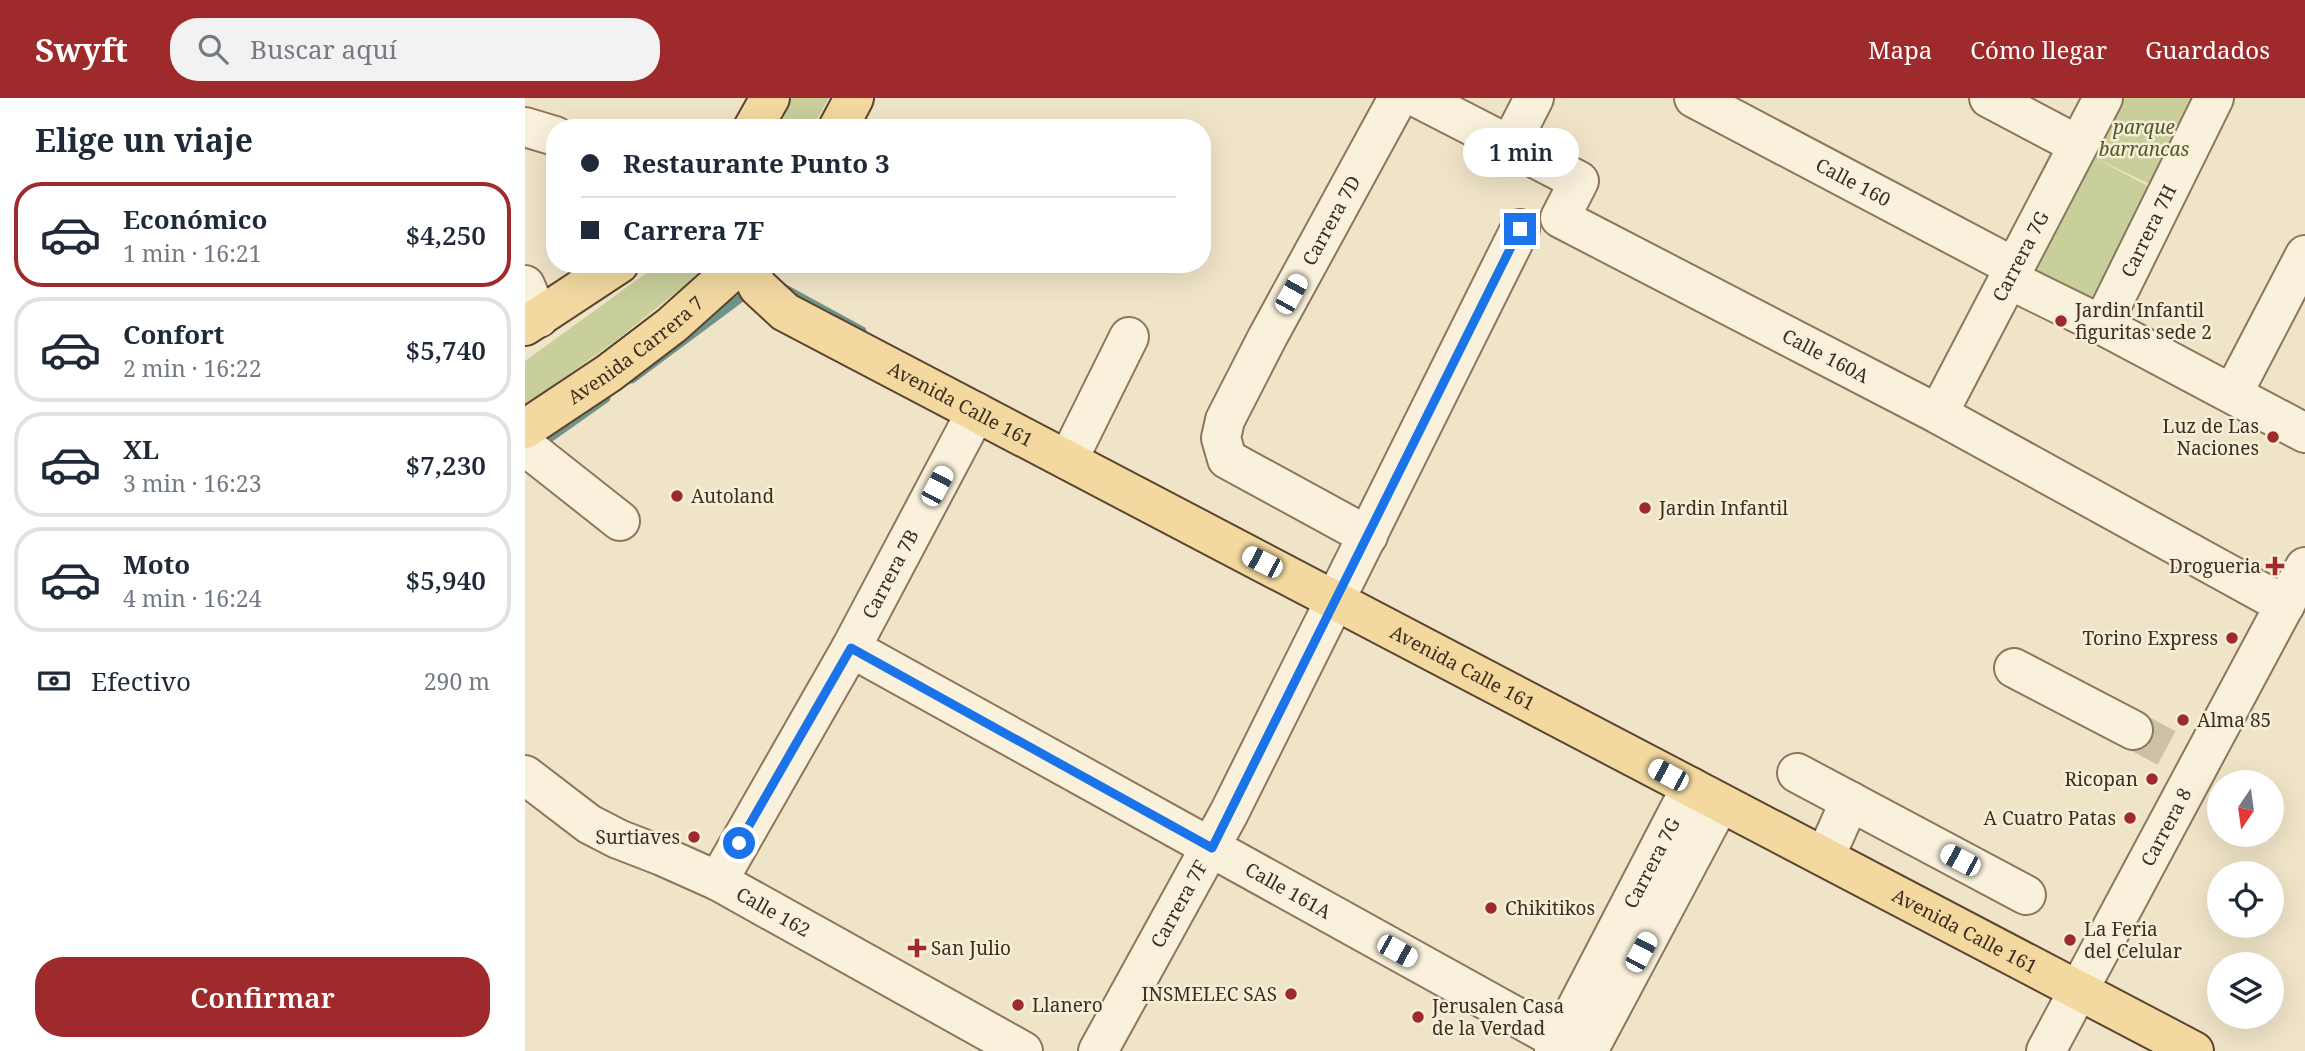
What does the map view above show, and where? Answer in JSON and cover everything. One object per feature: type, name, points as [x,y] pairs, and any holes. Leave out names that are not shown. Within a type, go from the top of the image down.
[{"type":"main road","points":[[758,119],[770,98]]},
{"type":"main road","points":[[843,119],[854,98]]},
{"type":"main road","points":[[530,310],[602,273]]},
{"type":"main road","name":"Avenida Carrera 7","points":[[525,429],[609,373],[662,333],[730,273]]},
{"type":"main road","name":"Avenida Calle 161","points":[[751,273],[758,287],[785,312],[2194,1051]]},
{"type":"street","name":"Carrera 7D","points":[[1368,536],[1227,459],[1221,438],[1225,420],[1267,338],[1398,98]]},
{"type":"street","name":"Calle 160A","points":[[1418,98],[1579,181],[1560,218],[1938,414],[2285,605]]},
{"type":"street","points":[[1510,145],[1534,98]]},
{"type":"street","name":"Calle 160","points":[[1694,98],[2102,325],[2305,433]]},
{"type":"street","points":[[1989,98],[2078,145]]},
{"type":"street","name":"Carrera 7G","points":[[1938,414],[2103,98]]},
{"type":"street","name":"Carrera 7H","points":[[2102,325],[2214,98]]},
{"type":"street","points":[[525,127],[546,133]]},
{"type":"street","name":"Carrera 7F","points":[[1098,1051],[1212,848],[1520,229]]},
{"type":"street","points":[[2233,393],[2305,255]]},
{"type":"street","points":[[1068,460],[1129,337]]},
{"type":"street","name":"Carrera 7B","points":[[718,881],[851,648],[976,412]]},
{"type":"street","points":[[525,446],[620,521]]},
{"type":"street","name":"Carrera 8","points":[[2046,1051],[2079,990],[2188,759],[2285,605],[2305,567]]},
{"type":"street","name":"Calle 161A","points":[[851,648],[1570,1048]]},
{"type":"street","points":[[2014,668],[2133,730]]},
{"type":"street","points":[[1797,772],[2026,895]]},
{"type":"street","name":"Calle 162","points":[[525,775],[589,824],[718,881],[1023,1051]]},
{"type":"street","name":"Carrera 7G","points":[[1570,1048],[1706,795]]},
{"type":"street","points":[[1825,857],[1850,801]]},
{"type":"green space","points":[[792,98],[829,98],[817,119],[783,119]]},
{"type":"green space","name":"parque barrancas","points":[[2117,98],[2208,98],[2162,190],[2095,158],[2165,195],[2104,311],[2026,270]]},
{"type":"green space","points":[[647,273],[701,273],[614,342],[525,405],[525,361]]},
{"type":"waterway","points":[[785,289],[862,331]]},
{"type":"waterway","points":[[632,379],[750,291]]},
{"type":"waterway","points":[[538,446],[606,398]]},
{"type":"tunnel","points":[[2133,730],[2176,753]]},
{"type":"place","name":"Jardin Infantil figuritas sede 2","points":[[2061,321]]},
{"type":"place","name":"Luz de Las Naciones","points":[[2273,437]]},
{"type":"place","name":"Autoland","points":[[677,496]]},
{"type":"place","name":"Jardin Infantil","points":[[1645,508]]},
{"type":"place","name":"Drogueria","points":[[2275,566]]},
{"type":"place","name":"Torino Express","points":[[2232,638]]},
{"type":"place","name":"Alma 85","points":[[2183,720]]},
{"type":"place","name":"Ricopan","points":[[2152,779]]},
{"type":"place","name":"A Cuatro Patas","points":[[2130,818]]},
{"type":"place","name":"Surtiaves","points":[[694,837]]},
{"type":"place","name":"Chikitikos","points":[[1491,908]]},
{"type":"place","name":"La Feria del Celular","points":[[2070,940]]},
{"type":"place","name":"San Julio","points":[[917,948]]},
{"type":"place","name":"INSMELEC SAS","points":[[1291,994]]},
{"type":"place","name":"Llanero","points":[[1018,1005]]},
{"type":"place","name":"Jerusalen Casa de la Verdad","points":[[1418,1017]]},
{"type":"route","points":[[739,843],[851,648],[1212,848],[1520,229]]}]
